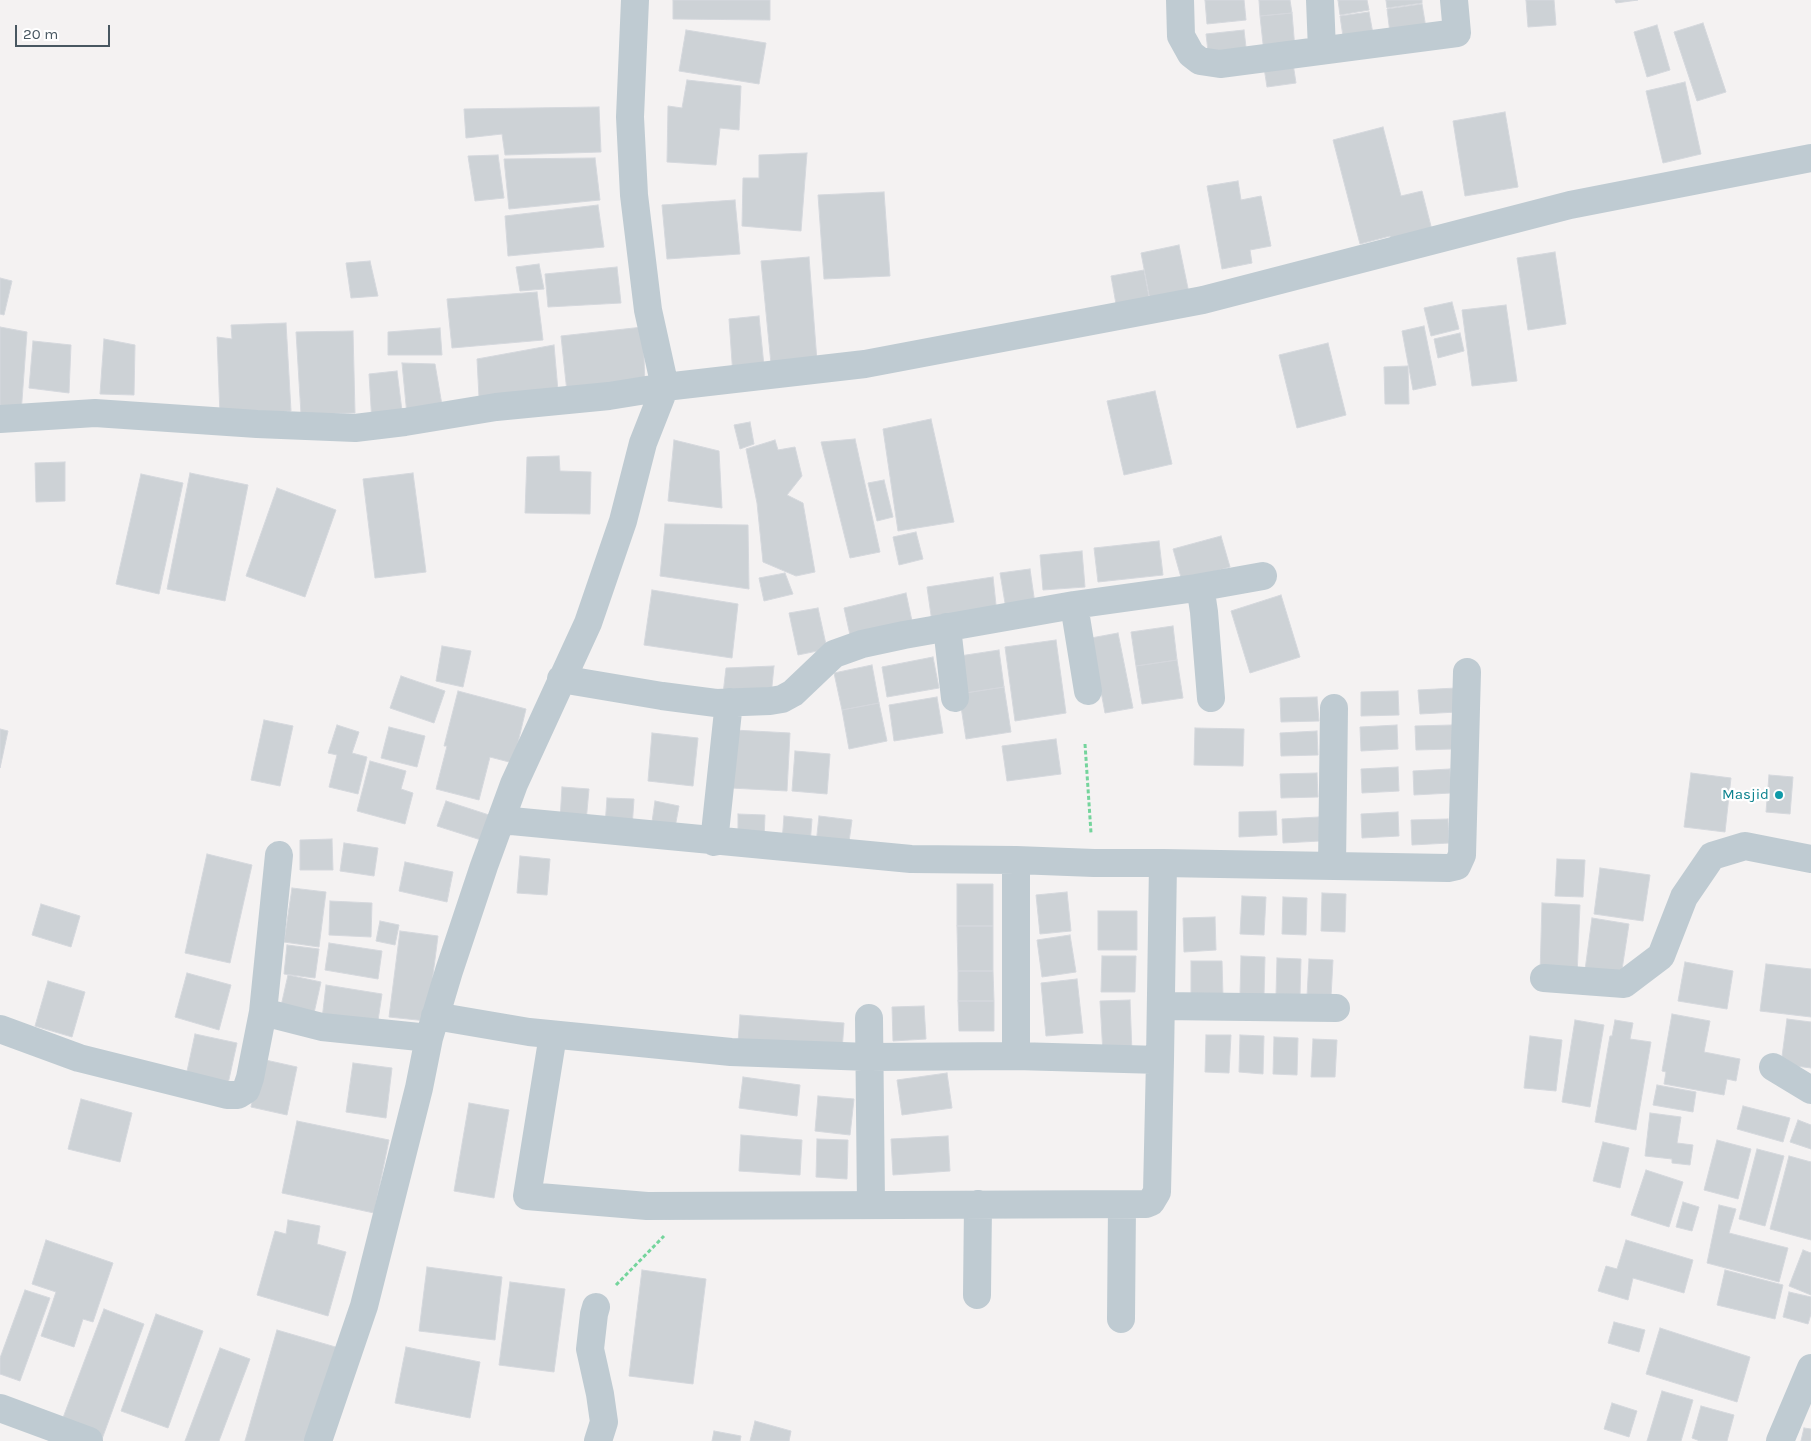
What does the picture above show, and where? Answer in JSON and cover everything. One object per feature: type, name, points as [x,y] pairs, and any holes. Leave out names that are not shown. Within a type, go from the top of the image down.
[{"type":"street","points":[[635,0],[630,117],[634,195],[648,310],[665,388]]},
{"type":"street","points":[[318,1441],[364,1306],[419,1088],[432,1027],[466,919],[514,784],[588,623],[623,520],[643,443],[665,388],[642,207],[640,126],[642,0]]},
{"type":"street","points":[[1180,0],[1181,36],[1191,54],[1200,61],[1220,64],[1456,33],[1454,0]]},
{"type":"street","points":[[1320,0],[1322,50]]},
{"type":"street","points":[[0,419],[95,413],[257,424],[355,428],[496,408],[865,364],[1203,300],[1570,205],[1811,158]]},
{"type":"street","points":[[561,680],[662,696],[716,702],[770,701],[782,699],[793,693],[834,654],[862,644],[1074,605],[1196,588],[1263,576]]},
{"type":"street","points":[[1196,588],[1201,592],[1204,612],[1211,698]]},
{"type":"street","points":[[1074,605],[1088,691]]},
{"type":"street","points":[[947,627],[955,698]]},
{"type":"street","points":[[501,820],[911,860],[1016,860],[1094,863],[1448,868],[1457,866],[1462,855],[1467,672]]},
{"type":"street","points":[[714,842],[729,702]]},
{"type":"street","points":[[1332,866],[1334,708]]},
{"type":"street","points":[[1544,978],[1624,984],[1661,956],[1684,897],[1712,856],[1746,846],[1811,859]]},
{"type":"street","points":[[0,1030],[80,1058],[227,1095],[238,1096],[246,1090],[248,1084],[263,1012],[279,855]]},
{"type":"street","points":[[1016,860],[1016,1056]]},
{"type":"street","points":[[553,1035],[527,1196],[647,1206],[1146,1204],[1151,1202],[1157,1192],[1163,863]]},
{"type":"street","points":[[1161,1006],[1336,1008]]},
{"type":"street","points":[[263,1012],[322,1027],[432,1027],[474,1023],[553,1035],[731,1052],[869,1057],[1016,1056],[1160,1060]]},
{"type":"street","points":[[869,1018],[871,1204]]},
{"type":"street","points":[[1773,1067],[1811,1090]]},
{"type":"street","points":[[977,1295],[978,1204]]},
{"type":"street","points":[[1121,1319],[1122,1205]]},
{"type":"street","points":[[596,1307],[590,1349],[604,1422],[598,1441]]},
{"type":"street","points":[[1780,1441],[1811,1368]]},
{"type":"street","points":[[0,1408],[89,1441]]},
{"type":"path","points":[[1085,744],[1094,863]]},
{"type":"path","points":[[596,1307],[692,1206]]},
{"type":"building","points":[[673,0],[770,0],[770,20],[673,19]]},
{"type":"building","points":[[1205,0],[1244,0],[1246,20],[1207,24]]},
{"type":"building","points":[[1259,0],[1290,0],[1292,13],[1260,16]]},
{"type":"building","points":[[1338,0],[1367,0],[1369,10],[1340,15]]},
{"type":"building","points":[[1386,0],[1422,0],[1422,3],[1387,8]]},
{"type":"building","points":[[1526,0],[1554,0],[1556,25],[1528,27]]},
{"type":"building","points":[[1615,0],[1638,0],[1616,3]]},
{"type":"building","points":[[1422,4],[1426,28],[1390,33],[1387,9]]},
{"type":"building","points":[[1369,12],[1374,39],[1344,43],[1340,16]]},
{"type":"building","points":[[1292,13],[1295,49],[1264,53],[1260,16]]},
{"type":"building","points":[[1703,23],[1726,92],[1697,101],[1674,32]]},
{"type":"building","points":[[1657,25],[1670,70],[1647,77],[1634,32]]},
{"type":"building","points":[[686,30],[766,43],[759,84],[679,71]]},
{"type":"building","points":[[1244,30],[1247,56],[1209,60],[1206,34]]},
{"type":"building","points":[[1292,57],[1296,83],[1267,87],[1263,61]]},
{"type":"building","points":[[687,80],[741,86],[739,130],[720,128],[716,165],[667,162],[668,106],[682,108]]},
{"type":"building","points":[[1685,82],[1701,154],[1663,163],[1646,91]]},
{"type":"building","points":[[599,107],[601,152],[505,155],[502,134],[466,138],[464,109]]},
{"type":"building","points":[[1505,112],[1518,187],[1465,196],[1453,121]]},
{"type":"building","points":[[1383,127],[1401,196],[1422,191],[1434,238],[1393,249],[1390,236],[1360,244],[1333,140]]},
{"type":"building","points":[[807,153],[801,231],[742,226],[743,178],[759,178],[759,155]]},
{"type":"building","points":[[498,155],[504,198],[475,201],[468,156]]},
{"type":"building","points":[[595,158],[600,200],[509,209],[504,159]]},
{"type":"building","points":[[1238,181],[1241,200],[1261,196],[1271,246],[1250,250],[1252,263],[1222,269],[1207,186]]},
{"type":"building","points":[[884,192],[890,276],[824,279],[818,195]]},
{"type":"building","points":[[735,200],[740,254],[667,259],[662,205]]},
{"type":"building","points":[[598,205],[604,247],[508,256],[505,216]]},
{"type":"building","points":[[1179,245],[1190,298],[1151,305],[1141,253]]},
{"type":"building","points":[[1555,252],[1566,324],[1528,330],[1517,258]]},
{"type":"building","points":[[809,257],[817,361],[771,364],[761,261]]},
{"type":"building","points":[[370,261],[378,296],[351,298],[346,263]]},
{"type":"building","points":[[539,264],[544,289],[520,291],[516,267]]},
{"type":"building","points":[[617,267],[621,303],[548,307],[545,274]]},
{"type":"building","points":[[1144,270],[1149,297],[1116,304],[1111,276]]},
{"type":"building","points":[[0,278],[12,281],[4,315],[0,314]]},
{"type":"building","points":[[537,292],[543,340],[452,348],[447,299]]},
{"type":"building","points":[[1452,302],[1459,329],[1431,336],[1424,308]]},
{"type":"building","points":[[1506,305],[1517,381],[1472,386],[1462,310]]},
{"type":"building","points":[[759,316],[765,376],[733,376],[729,319]]},
{"type":"building","points":[[286,323],[291,411],[220,415],[217,337],[232,339],[231,325]]},
{"type":"building","points":[[1424,326],[1436,385],[1413,390],[1402,331]]},
{"type":"building","points":[[0,327],[27,332],[21,414],[0,411]]},
{"type":"building","points":[[643,327],[645,387],[567,392],[561,336]]},
{"type":"building","points":[[440,328],[442,355],[388,355],[388,332]]},
{"type":"building","points":[[353,331],[355,413],[301,414],[296,332]]},
{"type":"building","points":[[1460,333],[1464,351],[1438,358],[1434,339]]},
{"type":"building","points":[[104,339],[135,345],[134,395],[100,394]]},
{"type":"building","points":[[33,341],[71,345],[69,393],[29,388]]},
{"type":"building","points":[[1328,343],[1346,415],[1297,428],[1279,355]]},
{"type":"building","points":[[554,345],[558,391],[479,397],[477,359]]},
{"type":"building","points":[[402,363],[435,364],[443,411],[407,415]]},
{"type":"building","points":[[1408,366],[1409,404],[1385,404],[1384,367]]},
{"type":"building","points":[[397,371],[403,419],[372,423],[369,374]]},
{"type":"building","points":[[1155,391],[1172,464],[1124,475],[1107,401]]},
{"type":"building","points":[[931,419],[954,522],[898,531],[883,429]]},
{"type":"building","points":[[750,422],[754,444],[740,449],[734,425]]},
{"type":"building","points":[[855,439],[880,552],[850,558],[821,442]]},
{"type":"building","points":[[674,440],[719,451],[722,508],[668,501]]},
{"type":"building","points":[[775,440],[778,450],[795,447],[802,476],[787,495],[803,503],[815,572],[796,576],[763,562],[757,503],[746,449]]},
{"type":"building","points":[[559,456],[560,471],[591,472],[590,514],[525,513],[527,457]]},
{"type":"building","points":[[65,462],[65,501],[36,502],[35,463]]},
{"type":"building","points":[[190,473],[248,485],[225,601],[167,589]]},
{"type":"building","points":[[413,473],[426,572],[375,578],[363,479]]},
{"type":"building","points":[[141,474],[183,483],[159,594],[116,584]]},
{"type":"building","points":[[884,480],[893,517],[877,521],[868,483]]},
{"type":"building","points":[[277,488],[336,510],[305,597],[246,576]]},
{"type":"building","points":[[665,524],[748,525],[749,589],[660,576]]},
{"type":"building","points":[[916,532],[923,559],[899,565],[893,537]]},
{"type":"building","points":[[1221,536],[1230,567],[1182,581],[1173,549]]},
{"type":"building","points":[[1159,541],[1163,575],[1098,582],[1094,548]]},
{"type":"building","points":[[1082,551],[1085,587],[1043,590],[1040,555]]},
{"type":"building","points":[[1030,569],[1036,611],[1007,615],[1000,573]]},
{"type":"building","points":[[785,573],[793,594],[764,601],[759,578]]},
{"type":"building","points":[[993,577],[997,614],[932,622],[927,587]]},
{"type":"building","points":[[652,590],[738,604],[732,658],[644,645]]},
{"type":"building","points":[[906,593],[912,621],[850,635],[844,608]]},
{"type":"building","points":[[1281,595],[1300,657],[1250,673],[1231,611]]},
{"type":"building","points":[[818,608],[827,649],[798,655],[789,613]]},
{"type":"building","points":[[1173,626],[1177,660],[1136,666],[1131,632]]},
{"type":"building","points":[[1118,633],[1133,708],[1105,713],[1091,638]]},
{"type":"building","points":[[1056,640],[1066,713],[1015,721],[1005,647]]},
{"type":"building","points":[[442,646],[471,651],[463,687],[436,681]]},
{"type":"building","points":[[999,650],[1004,687],[959,694],[953,657]]},
{"type":"building","points":[[933,657],[939,688],[887,697],[882,667]]},
{"type":"building","points":[[1177,660],[1183,698],[1142,704],[1136,666]]},
{"type":"building","points":[[872,665],[879,703],[842,710],[834,673]]},
{"type":"building","points":[[774,666],[771,696],[723,694],[726,668]]},
{"type":"building","points":[[401,676],[445,691],[434,723],[390,708]]},
{"type":"building","points":[[1004,687],[1011,732],[966,739],[959,694]]},
{"type":"building","points":[[1456,688],[1457,712],[1420,714],[1418,690]]},
{"type":"building","points":[[458,691],[526,709],[513,763],[490,757],[479,800],[436,789],[447,746],[444,746]]},
{"type":"building","points":[[1398,691],[1399,715],[1361,716],[1361,692]]},
{"type":"building","points":[[937,697],[943,733],[894,741],[889,705]]},
{"type":"building","points":[[1317,697],[1319,721],[1281,722],[1280,698]]},
{"type":"building","points":[[879,703],[887,741],[849,749],[842,710]]},
{"type":"building","points":[[264,720],[293,726],[280,786],[251,780]]},
{"type":"building","points":[[337,725],[359,732],[352,753],[367,757],[358,794],[329,787],[337,755],[328,753]]},
{"type":"building","points":[[1397,725],[1398,749],[1361,751],[1360,727]]},
{"type":"building","points":[[1452,725],[1453,749],[1416,750],[1415,726]]},
{"type":"building","points":[[389,727],[425,736],[417,767],[381,758]]},
{"type":"building","points":[[1195,728],[1244,729],[1243,766],[1194,765]]},
{"type":"building","points":[[0,729],[8,731],[0,768]]},
{"type":"building","points":[[734,730],[790,733],[787,791],[731,788]]},
{"type":"building","points":[[1317,731],[1318,755],[1281,756],[1280,733]]},
{"type":"building","points":[[652,733],[698,738],[693,786],[648,781]]},
{"type":"building","points":[[1056,739],[1061,774],[1007,781],[1002,746]]},
{"type":"building","points":[[795,751],[830,754],[827,794],[792,791]]},
{"type":"building","points":[[370,761],[406,771],[401,789],[413,793],[405,824],[357,811]]},
{"type":"building","points":[[1398,767],[1399,791],[1362,793],[1361,769]]},
{"type":"building","points":[[1450,769],[1451,793],[1414,795],[1413,771]]},
{"type":"building","points":[[1317,773],[1318,797],[1281,798],[1280,774]]},
{"type":"building","points":[[1691,773],[1731,778],[1725,832],[1684,827]]},
{"type":"building","name":"Masjid","points":[[1769,775],[1793,777],[1790,814],[1766,812]]},
{"type":"building","points":[[562,787],[589,789],[586,822],[560,820]]},
{"type":"building","points":[[607,798],[634,799],[632,828],[605,826]]},
{"type":"building","points":[[446,801],[489,815],[481,840],[437,826]]},
{"type":"building","points":[[655,801],[679,806],[674,833],[651,829]]},
{"type":"building","points":[[1276,811],[1277,835],[1239,837],[1239,812]]},
{"type":"building","points":[[1398,812],[1399,836],[1362,838],[1361,814]]},
{"type":"building","points":[[738,814],[765,815],[764,840],[738,839]]},
{"type":"building","points":[[784,816],[812,819],[810,845],[782,842]]},
{"type":"building","points":[[819,816],[852,820],[848,849],[816,844]]},
{"type":"building","points":[[1319,817],[1320,841],[1283,843],[1282,819]]},
{"type":"building","points":[[1448,819],[1449,843],[1412,845],[1411,820]]},
{"type":"building","points":[[332,839],[333,870],[300,870],[300,840]]},
{"type":"building","points":[[344,843],[378,848],[374,876],[340,871]]},
{"type":"building","points":[[207,854],[252,865],[230,963],[185,953]]},
{"type":"building","points":[[520,856],[550,859],[547,895],[517,893]]},
{"type":"building","points":[[1557,859],[1585,860],[1583,897],[1555,896]]},
{"type":"building","points":[[405,862],[453,872],[447,902],[399,891]]},
{"type":"building","points":[[1600,868],[1650,875],[1643,921],[1594,914]]},
{"type":"building","points":[[957,884],[993,884],[993,926],[957,926]]},
{"type":"building","points":[[292,888],[326,892],[319,947],[284,942]]},
{"type":"building","points":[[1067,892],[1071,931],[1040,934],[1036,895]]},
{"type":"building","points":[[1322,893],[1346,894],[1345,932],[1321,931]]},
{"type":"building","points":[[1242,896],[1266,897],[1264,935],[1240,934]]},
{"type":"building","points":[[1283,897],[1307,898],[1306,935],[1282,934]]},
{"type":"building","points":[[330,901],[372,903],[371,937],[329,935]]},
{"type":"building","points":[[1542,903],[1580,905],[1577,976],[1540,975]]},
{"type":"building","points":[[41,904],[80,916],[71,947],[32,935]]},
{"type":"building","points":[[1098,911],[1137,911],[1137,950],[1098,950]]},
{"type":"building","points":[[1215,917],[1216,950],[1184,952],[1183,918]]},
{"type":"building","points":[[1592,918],[1629,924],[1621,976],[1585,970]]},
{"type":"building","points":[[380,921],[399,925],[395,945],[376,941]]},
{"type":"building","points":[[957,926],[993,926],[993,971],[958,971]]},
{"type":"building","points":[[400,931],[438,936],[427,1021],[389,1017]]},
{"type":"building","points":[[1070,935],[1076,972],[1042,977],[1037,940]]},
{"type":"building","points":[[329,943],[382,951],[378,979],[325,970]]},
{"type":"building","points":[[287,945],[319,949],[315,978],[284,974]]},
{"type":"building","points":[[1102,956],[1136,956],[1135,992],[1101,992]]},
{"type":"building","points":[[1241,956],[1265,957],[1264,995],[1240,994]]},
{"type":"building","points":[[1277,958],[1301,959],[1300,996],[1276,995]]},
{"type":"building","points":[[1309,959],[1333,960],[1331,997],[1307,996]]},
{"type":"building","points":[[1191,961],[1222,961],[1223,996],[1191,996]]},
{"type":"building","points":[[1685,962],[1733,971],[1727,1009],[1678,1001]]},
{"type":"building","points":[[1766,964],[1811,969],[1811,1017],[1760,1011]]},
{"type":"building","points":[[958,971],[993,971],[994,1001],[958,1001]]},
{"type":"building","points":[[187,973],[231,985],[219,1030],[175,1017]]},
{"type":"building","points":[[288,975],[321,982],[312,1022],[279,1015]]},
{"type":"building","points":[[1077,979],[1083,1033],[1046,1036],[1041,983]]},
{"type":"building","points":[[48,981],[85,992],[72,1037],[35,1026]]},
{"type":"building","points":[[326,985],[382,994],[377,1027],[322,1019]]},
{"type":"building","points":[[1130,1000],[1132,1053],[1103,1054],[1100,1001]]},
{"type":"building","points":[[958,1001],[994,1001],[994,1031],[959,1031]]},
{"type":"building","points":[[924,1006],[926,1039],[893,1041],[892,1007]]},
{"type":"building","points":[[1672,1014],[1710,1021],[1704,1052],[1740,1059],[1736,1081],[1727,1079],[1724,1095],[1664,1084],[1666,1072],[1662,1071]]},
{"type":"building","points":[[740,1015],[844,1023],[842,1051],[738,1043]]},
{"type":"building","points":[[1787,1019],[1811,1022],[1811,1068],[1781,1064]]},
{"type":"building","points":[[1575,1020],[1604,1025],[1590,1107],[1562,1102]]},
{"type":"building","points":[[1615,1020],[1633,1023],[1630,1039],[1651,1042],[1636,1130],[1595,1122],[1610,1036],[1612,1036]]},
{"type":"building","points":[[195,1034],[237,1043],[228,1084],[186,1076]]},
{"type":"building","points":[[1206,1035],[1231,1035],[1229,1073],[1205,1072]]},
{"type":"building","points":[[1240,1035],[1264,1036],[1263,1074],[1239,1072]]},
{"type":"building","points":[[1530,1036],[1562,1040],[1556,1091],[1524,1088]]},
{"type":"building","points":[[1274,1037],[1298,1038],[1297,1075],[1273,1074]]},
{"type":"building","points":[[1313,1039],[1337,1040],[1335,1077],[1311,1077]]},
{"type":"building","points":[[261,1059],[297,1067],[287,1115],[251,1107]]},
{"type":"building","points":[[353,1063],[392,1068],[386,1118],[346,1112]]},
{"type":"building","points":[[947,1073],[952,1108],[902,1115],[897,1080]]},
{"type":"building","points":[[743,1077],[800,1085],[797,1116],[739,1108]]},
{"type":"building","points":[[1657,1085],[1696,1092],[1693,1112],[1653,1105]]},
{"type":"building","points":[[818,1096],[854,1099],[850,1135],[815,1131]]},
{"type":"building","points":[[81,1099],[132,1113],[120,1162],[68,1149]]},
{"type":"building","points":[[469,1103],[509,1110],[494,1198],[454,1191]]},
{"type":"building","points":[[1743,1106],[1790,1118],[1783,1142],[1737,1129]]},
{"type":"building","points":[[1650,1113],[1681,1117],[1677,1143],[1693,1145],[1690,1165],[1672,1163],[1672,1159],[1645,1156]]},
{"type":"building","points":[[1798,1120],[1811,1125],[1811,1149],[1790,1142]]},
{"type":"building","points":[[297,1121],[389,1140],[374,1213],[282,1193]]},
{"type":"building","points":[[741,1135],[802,1140],[800,1175],[739,1171]]},
{"type":"building","points":[[948,1136],[950,1171],[893,1175],[891,1139]]},
{"type":"building","points":[[817,1139],[848,1140],[847,1179],[816,1177]]},
{"type":"building","points":[[1717,1140],[1751,1149],[1738,1199],[1704,1190]]},
{"type":"building","points":[[1603,1142],[1629,1148],[1620,1188],[1593,1181]]},
{"type":"building","points":[[1757,1149],[1784,1156],[1765,1226],[1739,1219]]},
{"type":"building","points":[[1789,1156],[1811,1162],[1811,1240],[1770,1229]]},
{"type":"building","points":[[1646,1170],[1683,1182],[1669,1227],[1631,1215]]},
{"type":"building","points":[[1683,1202],[1699,1207],[1692,1231],[1676,1227]]},
{"type":"building","points":[[1719,1205],[1736,1209],[1729,1233],[1788,1248],[1779,1282],[1707,1263]]},
{"type":"building","points":[[288,1220],[320,1226],[317,1244],[346,1252],[328,1316],[257,1295],[275,1231],[286,1234]]},
{"type":"building","points":[[46,1240],[113,1263],[93,1322],[83,1319],[74,1347],[41,1336],[56,1292],[32,1284]]},
{"type":"building","points":[[1626,1240],[1693,1260],[1684,1293],[1633,1278],[1628,1300],[1598,1291],[1606,1266],[1617,1269]]},
{"type":"building","points":[[1803,1250],[1811,1253],[1811,1295],[1789,1286]]},
{"type":"building","points":[[427,1267],[502,1277],[495,1340],[419,1331]]},
{"type":"building","points":[[642,1270],[706,1279],[693,1384],[629,1376]]},
{"type":"building","points":[[1725,1270],[1783,1285],[1775,1319],[1717,1305]]},
{"type":"building","points":[[510,1282],[565,1289],[554,1372],[499,1365]]},
{"type":"building","points":[[25,1290],[50,1298],[20,1381],[0,1374],[0,1358]]},
{"type":"building","points":[[1789,1292],[1811,1297],[1811,1314],[1808,1324],[1783,1317]]},
{"type":"building","points":[[104,1309],[144,1324],[102,1439],[61,1423]]},
{"type":"building","points":[[156,1314],[203,1331],[168,1428],[121,1411]]},
{"type":"building","points":[[1614,1322],[1645,1330],[1639,1352],[1608,1343]]},
{"type":"building","points":[[1660,1328],[1750,1357],[1737,1402],[1646,1374]]},
{"type":"building","points":[[277,1330],[339,1348],[313,1441],[245,1441]]},
{"type":"building","points":[[406,1347],[480,1362],[470,1418],[395,1403]]},
{"type":"building","points":[[220,1348],[250,1359],[219,1441],[185,1441]]},
{"type":"building","points":[[1662,1391],[1693,1400],[1681,1441],[1647,1441]]},
{"type":"building","points":[[1612,1403],[1637,1411],[1629,1437],[1604,1429]]},
{"type":"building","points":[[1701,1406],[1734,1415],[1727,1441],[1700,1441],[1692,1438]]},
{"type":"building","points":[[755,1421],[791,1431],[789,1441],[750,1441]]},
{"type":"building","points":[[1804,1428],[1811,1429],[1811,1441],[1801,1441]]},
{"type":"building","points":[[714,1431],[741,1436],[740,1441],[712,1441]]},
{"type":"place","name":"Masjid","points":[[1779,795]]}]
